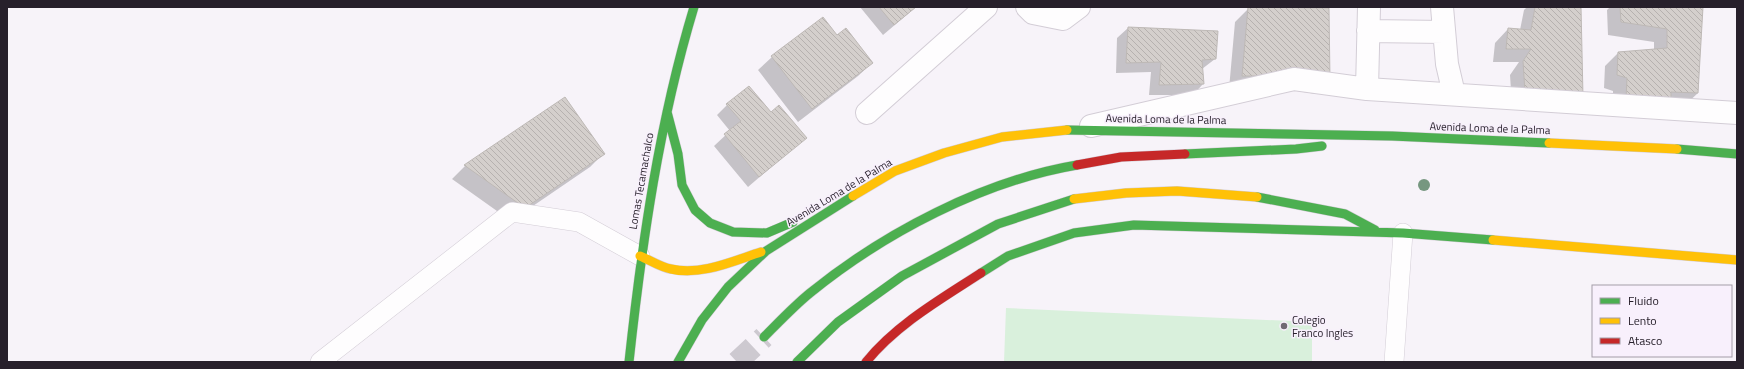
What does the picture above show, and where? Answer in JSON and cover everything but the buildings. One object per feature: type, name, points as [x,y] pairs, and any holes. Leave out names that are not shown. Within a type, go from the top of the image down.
[{"type":"main road","name":"Lomas Tecamachalco","points":[[629,362],[640,256],[666,107],[694,7]]},
{"type":"main road","points":[[666,107],[678,154],[682,185],[695,210],[710,223],[733,232],[767,233],[841,203]]},
{"type":"main road","name":"Avenida Loma de la Palma","points":[[678,362],[702,320],[728,287],[766,251],[841,203],[895,171],[944,153],[1002,138],[1077,129],[1392,136],[1646,147],[1737,154]]},
{"type":"main road","points":[[764,337],[810,293],[881,242],[936,211],[988,190],[1057,168],[1121,157],[1296,149],[1392,136]]},
{"type":"main road","points":[[797,362],[838,322],[902,276],[998,224],[1068,200],[1126,193],[1170,191],[1246,195],[1345,214],[1380,232]]},
{"type":"main road","points":[[866,362],[879,346],[932,304],[1008,256],[1074,233],[1134,225],[1403,233],[1737,260]]},
{"type":"main road","points":[[640,256],[671,269],[685,271],[706,268],[766,251]]},
{"type":"street","points":[[867,113],[986,7]]},
{"type":"street","points":[[1027,7],[1032,13],[1063,19],[1079,7]]},
{"type":"street","points":[[1367,89],[1369,7]]},
{"type":"street","points":[[1442,7],[1447,64],[1454,94]]},
{"type":"street","points":[[1368,31],[1444,32]]},
{"type":"street","points":[[1077,129],[1294,79],[1367,89],[1737,113]]},
{"type":"lane","points":[[320,362],[512,212],[579,222],[640,256]]},
{"type":"lane","points":[[1394,362],[1403,233]]},
{"type":"green space","points":[[1006,308],[1312,322],[1312,362],[1004,362]]},
{"type":"tunnel","points":[[737,362],[764,337]]},
{"type":"traffic: fast","points":[[629,362],[646,228],[661,139],[694,7]]},
{"type":"traffic: fast","points":[[667,112],[678,154],[682,185],[695,210],[710,223],[733,232],[767,233],[793,222]]},
{"type":"traffic: fast","points":[[1067,130],[1392,136],[1549,143]]},
{"type":"traffic: fast","points":[[1185,154],[1296,149],[1322,146]]},
{"type":"traffic: fast","points":[[1677,149],[1737,154]]},
{"type":"traffic: fast","points":[[764,337],[810,293],[839,271],[902,230],[936,212],[1006,183],[1077,165]]},
{"type":"traffic: fast","points":[[678,362],[702,320],[728,287],[766,251],[853,196]]},
{"type":"traffic: fast","points":[[1257,197],[1345,214],[1375,230]]},
{"type":"traffic: fast","points":[[797,362],[838,322],[902,276],[998,224],[1074,199]]},
{"type":"traffic: fast","points":[[981,273],[1008,256],[1074,233],[1134,225],[1403,233],[1493,240]]},
{"type":"traffic: slow","points":[[853,196],[895,171],[944,153],[1002,137],[1067,130]]},
{"type":"traffic: slow","points":[[1549,143],[1677,149]]},
{"type":"traffic: slow","points":[[1074,199],[1126,193],[1177,191],[1257,197]]},
{"type":"traffic: slow","points":[[1493,240],[1737,260]]},
{"type":"traffic: slow","points":[[640,256],[667,268],[682,271],[694,271],[728,263],[761,252]]},
{"type":"traffic: jam","points":[[1077,165],[1121,157],[1185,154]]},
{"type":"traffic: jam","points":[[866,362],[878,348],[905,324],[981,273]]},
{"type":"place","name":"Colegio Franco Ingles","points":[[1284,326]]}]
